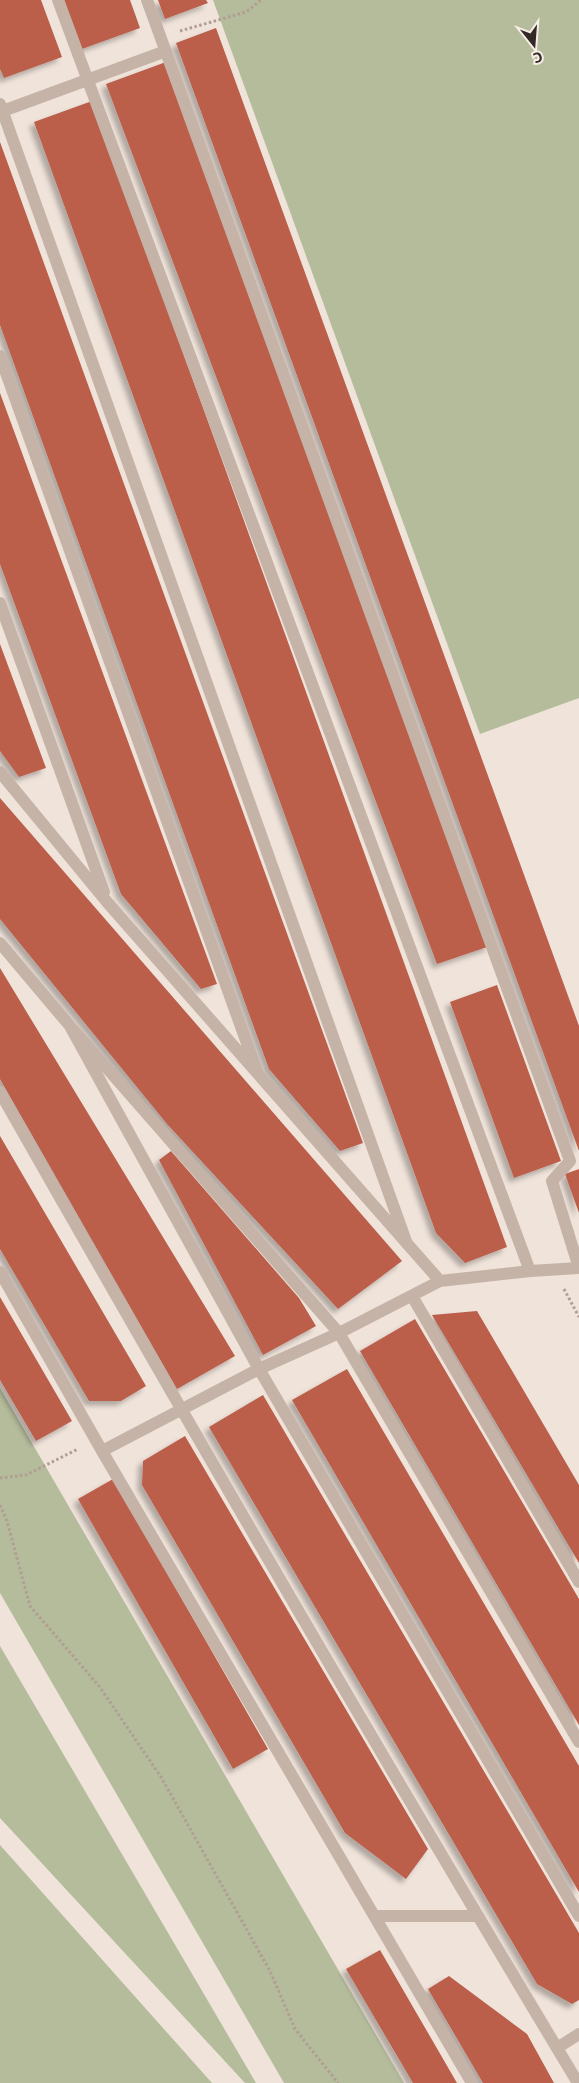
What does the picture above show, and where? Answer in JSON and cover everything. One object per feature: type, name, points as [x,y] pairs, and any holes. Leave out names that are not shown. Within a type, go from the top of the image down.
[{"type":"lane","points":[[58,0],[530,1271]]},
{"type":"lane","points":[[99,1446],[180,1410],[260,1369],[339,1333],[440,1281],[530,1271],[555,1271],[579,1268],[552,1181],[570,1161],[147,0]]},
{"type":"lane","points":[[166,51],[88,81],[1,109],[407,1244]]},
{"type":"lane","points":[[0,356],[258,1074]]},
{"type":"lane","points":[[0,603],[107,902]]},
{"type":"lane","points":[[0,772],[107,902],[440,1281]]},
{"type":"lane","points":[[0,943],[70,1026],[339,1333],[579,1742]]},
{"type":"lane","points":[[70,1026],[260,1369],[579,1916]]},
{"type":"lane","points":[[0,1092],[180,1410],[578,2083]]},
{"type":"lane","points":[[0,1272],[99,1446],[472,2083]]},
{"type":"lane","points":[[412,1296],[579,1582]]},
{"type":"lane","points":[[374,1916],[478,1916]]},
{"type":"lane","points":[[557,2048],[579,2034]]},
{"type":"path","points":[[166,51],[177,32],[246,12],[261,0]]},
{"type":"path","points":[[555,1271],[579,1317]]},
{"type":"path","points":[[0,1478],[26,1475],[99,1446]]},
{"type":"path","points":[[0,1505],[7,1521],[30,1606],[99,1686],[161,1777],[270,1971],[296,2029],[338,2083]]},
{"type":"green space","points":[[213,0],[579,0],[579,698],[480,734]]},
{"type":"green space","points":[[0,1388],[404,2083],[284,2083],[0,1593]]},
{"type":"green space","points":[[0,1646],[256,2083],[245,2083],[0,1818]]},
{"type":"green space","points":[[0,1845],[212,2083],[0,2083]]},
{"type":"building","points":[[0,0],[41,0],[62,57],[4,78],[0,69]]},
{"type":"building","points":[[64,0],[130,0],[140,28],[82,49]]},
{"type":"building","points":[[158,0],[206,0],[208,3],[165,19]]},
{"type":"building","points":[[216,28],[579,1026],[579,1151],[176,43]]},
{"type":"building","points":[[166,62],[490,946],[437,964],[106,84]]},
{"type":"building","points":[[92,101],[507,1247],[465,1263],[436,1233],[34,122]]},
{"type":"building","points":[[0,142],[363,1143],[340,1151],[269,1069],[0,325]]},
{"type":"building","points":[[0,393],[217,984],[201,989],[121,894],[0,564]]},
{"type":"building","points":[[0,644],[46,768],[19,777],[0,751]]},
{"type":"building","points":[[0,798],[402,1261],[338,1309],[167,1124],[0,919]]},
{"type":"building","points":[[0,968],[235,1356],[177,1389],[0,1079]]},
{"type":"building","points":[[497,985],[561,1161],[514,1178],[450,1002]]},
{"type":"building","points":[[0,1136],[146,1386],[121,1401],[89,1401],[0,1249]]},
{"type":"building","points":[[171,1151],[299,1298],[316,1326],[263,1355],[159,1160]]},
{"type":"building","points":[[579,1169],[579,1213],[565,1174]]},
{"type":"building","points":[[0,1297],[72,1421],[36,1441],[0,1380]]},
{"type":"building","points":[[477,1311],[579,1485],[579,1563],[432,1315]]},
{"type":"building","points":[[415,1319],[579,1599],[579,1725],[360,1351]]},
{"type":"building","points":[[347,1369],[579,1766],[579,1892],[292,1400]]},
{"type":"building","points":[[263,1395],[579,1933],[579,2000],[572,2004],[537,1984],[209,1427]]},
{"type":"building","points":[[185,1436],[428,1849],[406,1879],[345,1833],[142,1485],[143,1461]]},
{"type":"building","points":[[113,1479],[268,1749],[233,1769],[78,1499]]},
{"type":"building","points":[[380,1950],[457,2083],[413,2083],[346,1969]]},
{"type":"building","points":[[449,1976],[527,2034],[554,2083],[483,2083],[428,1989]]}]
